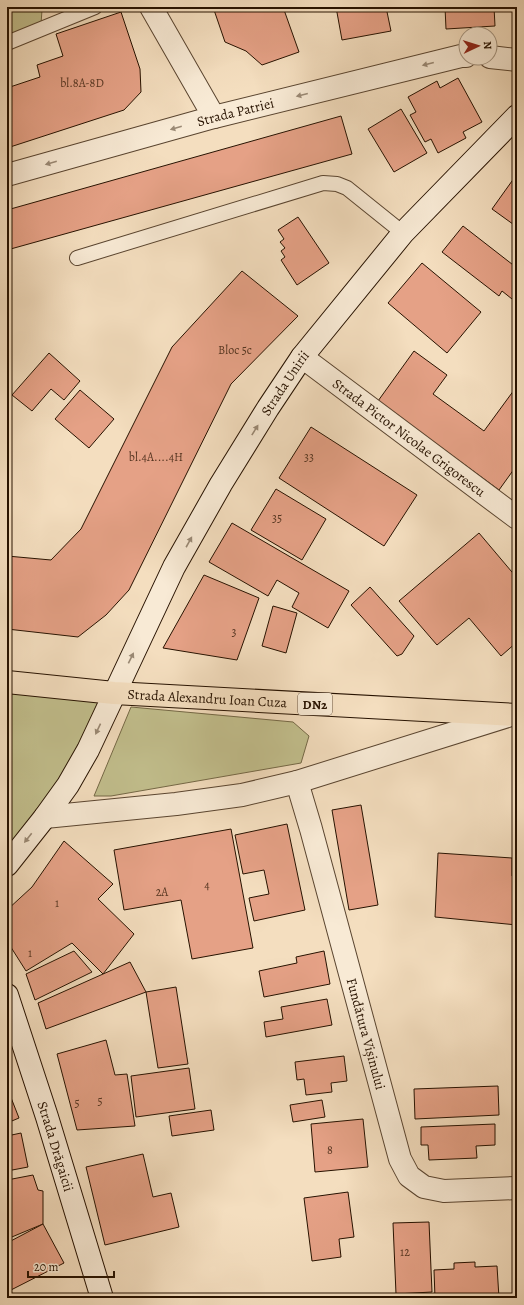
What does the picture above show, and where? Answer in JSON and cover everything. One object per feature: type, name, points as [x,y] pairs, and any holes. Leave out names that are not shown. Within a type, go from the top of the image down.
[{"type":"main road","name":"DN2","points":[[7,682],[114,693]]},
{"type":"main road","name":"Strada Alexandru Ioan Cuza","points":[[114,693],[516,713]]},
{"type":"street","points":[[151,7],[214,117]]},
{"type":"street","name":"Strada Patriei","points":[[7,175],[214,117],[458,57]]},
{"type":"street","points":[[498,58],[517,60]]},
{"type":"street","name":"Strada Unirii","points":[[7,865],[68,785],[88,750],[174,567],[221,484],[268,408],[302,357],[403,233],[517,116]]},
{"type":"street","name":"Strada Pictor Nicolae Grigorescu","points":[[302,357],[517,518]]},
{"type":"street","points":[[45,817],[176,804],[242,795],[297,782],[516,713]]},
{"type":"street","name":"Fundătura Vișinului","points":[[297,782],[311,828],[400,1159],[409,1176],[424,1187],[444,1191],[517,1188]]},
{"type":"street","name":"Strada Drăgaicii","points":[[7,995],[47,1117],[102,1298]]},
{"type":"lane","points":[[7,43],[95,7]]},
{"type":"lane","points":[[77,258],[323,183],[336,184],[347,188],[403,233]]},
{"type":"shaded area","points":[[7,7],[40,7],[42,10],[41,24],[7,43]]},
{"type":"shaded area","points":[[7,682],[114,693],[7,865]]},
{"type":"shaded area","points":[[131,707],[293,722],[309,736],[301,763],[111,796],[94,796]]},
{"type":"building","points":[[213,7],[283,7],[299,52],[262,65],[246,51],[225,42]]},
{"type":"building","points":[[336,7],[386,7],[391,31],[342,40]]},
{"type":"building","points":[[445,7],[494,7],[495,26],[458,26],[458,28],[446,29]]},
{"type":"building","points":[[121,12],[140,69],[141,92],[124,110],[7,148],[7,88],[40,77],[37,65],[63,56],[56,34]]},
{"type":"building","points":[[458,78],[482,122],[463,132],[466,138],[438,153],[431,139],[425,142],[410,115],[416,112],[408,97],[437,81],[440,88]]},
{"type":"building","points":[[401,109],[427,153],[394,172],[368,129]]},
{"type":"building","points":[[341,116],[352,154],[7,250],[7,210]]},
{"type":"building","points":[[517,174],[517,227],[492,209]]},
{"type":"building","points":[[298,217],[329,263],[297,285],[281,260],[285,257],[281,251],[285,248],[280,242],[284,239],[278,230]]},
{"type":"building","points":[[463,226],[517,268],[517,303],[502,291],[499,296],[442,252]]},
{"type":"building","points":[[422,263],[481,312],[447,353],[388,303]]},
{"type":"building","points":[[242,271],[298,316],[231,384],[129,590],[106,615],[78,637],[7,629],[7,556],[51,560],[81,529],[172,347]]},
{"type":"building","points":[[414,351],[447,375],[433,394],[484,431],[517,386],[517,465],[499,490],[378,401]]},
{"type":"building","points":[[49,353],[80,381],[64,400],[51,389],[32,411],[12,395]]},
{"type":"building","points":[[80,390],[114,419],[89,448],[55,419]]},
{"type":"building","points":[[311,427],[417,495],[384,546],[279,478]]},
{"type":"building","points":[[276,489],[326,519],[302,560],[251,530]]},
{"type":"building","points":[[232,523],[349,591],[328,628],[292,607],[299,593],[277,580],[268,596],[209,562]]},
{"type":"building","points":[[479,533],[517,578],[517,642],[501,656],[469,618],[437,645],[399,601]]},
{"type":"building","points":[[204,575],[259,598],[237,660],[163,648]]},
{"type":"building","points":[[370,587],[414,636],[402,654],[397,656],[351,605]]},
{"type":"building","points":[[273,606],[297,613],[286,653],[262,646]]},
{"type":"building","points":[[361,805],[378,905],[349,910],[332,810]]},
{"type":"building","points":[[287,824],[305,910],[254,921],[249,898],[269,894],[264,870],[243,874],[235,835]]},
{"type":"building","points":[[231,829],[253,948],[192,959],[181,900],[124,910],[114,850]]},
{"type":"building","points":[[64,841],[113,884],[98,899],[134,934],[103,974],[72,943],[26,971],[7,941],[7,910],[32,887]]},
{"type":"building","points":[[438,853],[512,858],[512,876],[517,877],[517,925],[435,917]]},
{"type":"building","points":[[74,951],[92,972],[35,1000],[26,974]]},
{"type":"building","points":[[324,951],[330,984],[264,997],[259,971],[297,963],[296,957]]},
{"type":"building","points":[[130,962],[146,992],[46,1029],[38,1003]]},
{"type":"building","points":[[176,987],[188,1064],[158,1068],[146,992]]},
{"type":"building","points":[[327,999],[332,1025],[266,1037],[264,1022],[283,1019],[281,1007]]},
{"type":"building","points":[[106,1040],[115,1075],[127,1074],[135,1126],[77,1130],[57,1054]]},
{"type":"building","points":[[344,1056],[347,1081],[331,1083],[332,1092],[306,1095],[304,1079],[297,1080],[295,1062]]},
{"type":"building","points":[[189,1068],[195,1109],[136,1117],[131,1076]]},
{"type":"building","points":[[498,1086],[499,1115],[415,1119],[414,1089]]},
{"type":"building","points":[[7,1090],[19,1118],[7,1123]]},
{"type":"building","points":[[322,1100],[325,1117],[293,1122],[290,1105]]},
{"type":"building","points":[[211,1110],[214,1130],[172,1136],[169,1116]]},
{"type":"building","points":[[363,1119],[368,1167],[315,1172],[311,1124]]},
{"type":"building","points":[[495,1124],[495,1145],[476,1146],[477,1158],[429,1160],[428,1145],[421,1145],[421,1127]]},
{"type":"building","points":[[21,1133],[28,1167],[7,1171],[7,1136]]},
{"type":"building","points":[[143,1154],[153,1197],[171,1193],[179,1227],[105,1245],[86,1167]]},
{"type":"building","points":[[33,1175],[38,1190],[43,1191],[43,1224],[7,1239],[7,1180]]},
{"type":"building","points":[[348,1192],[354,1237],[339,1239],[341,1257],[312,1261],[304,1198]]},
{"type":"building","points":[[429,1222],[432,1292],[396,1294],[393,1223]]},
{"type":"building","points":[[43,1224],[64,1263],[7,1292],[7,1243]]},
{"type":"building","points":[[475,1262],[475,1267],[497,1266],[499,1298],[435,1298],[434,1270],[454,1269],[454,1263]]}]
